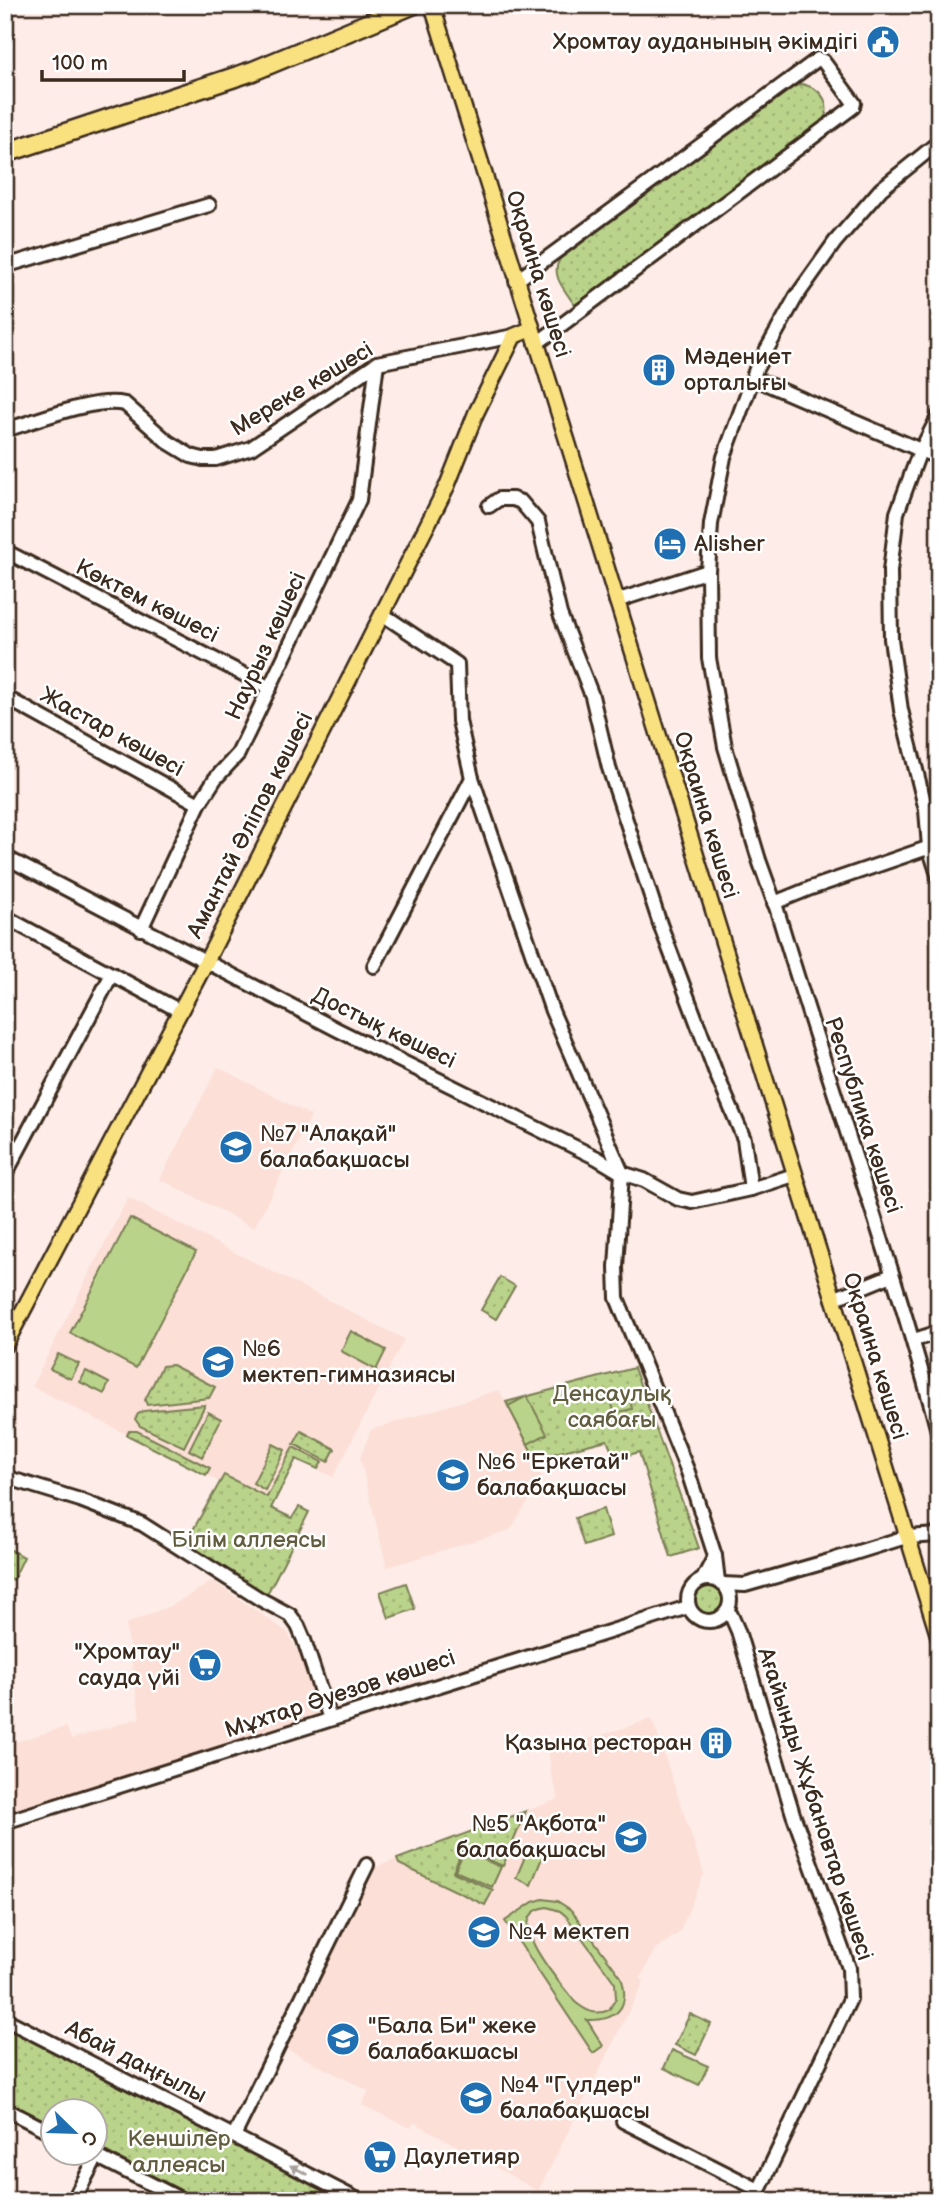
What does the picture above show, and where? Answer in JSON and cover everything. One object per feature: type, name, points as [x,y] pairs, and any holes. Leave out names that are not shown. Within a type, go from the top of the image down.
[{"type":"highway","points":[[5,153],[253,71],[412,5]]},
{"type":"main road","name":"Окраина көшесі","points":[[432,5],[939,1638]]},
{"type":"main road","points":[[514,336],[531,329]]},
{"type":"main road","name":"Амантай Әліпов көшесі","points":[[6,1344],[206,962],[447,486],[476,413],[514,336]]},
{"type":"main road","points":[[935,2201],[939,2194]]},
{"type":"street","points":[[516,281],[818,59],[823,61],[854,103],[853,107],[536,344]]},
{"type":"street","name":"Республика көшесі","points":[[939,142],[881,190],[835,242],[796,297],[752,378],[724,457],[711,524],[708,570],[709,658],[725,747],[914,1340],[939,1435]]},
{"type":"street","points":[[5,266],[209,205]]},
{"type":"street","name":"Мереке көшесі","points":[[5,430],[76,408],[117,402],[125,404],[168,442],[191,456],[216,459],[251,448],[377,363],[514,336]]},
{"type":"street","name":"Наурыз көшесі","points":[[141,929],[199,804],[215,779],[238,754],[359,500],[377,363]]},
{"type":"street","points":[[752,378],[939,458]]},
{"type":"street","points":[[939,415],[906,484],[897,513],[890,572],[891,639],[901,710],[926,810],[939,878]]},
{"type":"street","points":[[489,506],[499,499],[513,499],[521,502],[538,522],[561,614],[592,696],[609,768],[655,911],[711,1061],[744,1139],[751,1189]]},
{"type":"street","name":"Көктем көшесі","points":[[5,551],[270,688]]},
{"type":"street","points":[[616,601],[708,570]]},
{"type":"street","points":[[382,614],[457,664],[459,721],[472,778],[552,1011],[622,1173],[616,1267],[617,1298],[688,1472],[715,1556],[720,1582],[728,1590],[730,1597],[727,1612],[716,1620],[707,1622],[692,1614],[688,1607],[688,1594],[691,1588],[703,1579],[715,1556]]},
{"type":"street","name":"Жастар көшесі","points":[[5,698],[199,804]]},
{"type":"street","points":[[374,966],[472,778]]},
{"type":"street","points":[[774,903],[934,846]]},
{"type":"street","name":"Достық көшесі","points":[[5,857],[141,929],[678,1199],[692,1202],[751,1189],[794,1175]]},
{"type":"street","points":[[7,923],[112,974],[180,1011]]},
{"type":"street","points":[[5,1175],[112,974]]},
{"type":"street","points":[[833,1299],[892,1275]]},
{"type":"street","points":[[914,1340],[939,1332]]},
{"type":"street","points":[[5,1478],[80,1500],[142,1524],[290,1615],[304,1640],[330,1719]]},
{"type":"street","points":[[730,1597],[745,1585],[906,1537],[939,1535]]},
{"type":"street","points":[[703,1579],[745,1585]]},
{"type":"street","name":"Мұхтар Әуезов көшесі","points":[[5,1822],[688,1607]]},
{"type":"street","name":"Ағайынды Жұбановтар көшесі","points":[[727,1612],[738,1631],[793,1814],[849,1968],[850,1999],[757,2195]]},
{"type":"street","points":[[234,2136],[367,1866]]},
{"type":"street","name":"Абай даңғылы","points":[[5,2019],[360,2201]]},
{"type":"street","points":[[5,2109],[38,2126]]},
{"type":"street","points":[[623,2122],[757,2195]]},
{"type":"street","points":[[108,2162],[184,2201]]},
{"type":"street","points":[[73,2201],[89,2168]]},
{"type":"shaded area","name":"№7 \"Алақай\" балабақшасы","points":[[218,1067],[311,1116],[254,1228],[160,1179]]},
{"type":"shaded area","name":"№6 мектеп-гимназиясы","points":[[128,1198],[404,1339],[333,1477],[296,1459],[271,1508],[32,1386]]},
{"type":"shaded area","name":"№6 \"Еркетай\" балабақшасы","points":[[499,1390],[541,1470],[541,1480],[510,1530],[387,1567],[360,1458],[371,1430]]},
{"type":"shaded area","points":[[213,1581],[287,1632],[300,1656],[321,1713],[5,1816],[5,1745],[66,1727],[71,1739],[140,1718],[126,1624],[175,1604]]},
{"type":"shaded area","points":[[652,1719],[704,1874],[679,1933],[655,1949],[640,1979],[644,1981],[538,2191],[414,2122],[411,2128],[362,2105],[369,2091],[285,2048],[376,1867],[559,1799],[551,1773],[549,1752]]},
{"type":"green space","points":[[802,84],[817,90],[824,100],[826,112],[823,127],[576,307],[558,278],[557,265],[560,259],[793,87]]},
{"type":"green space","points":[[130,1218],[196,1252],[136,1368],[70,1333]]},
{"type":"green space","points":[[500,1277],[515,1286],[496,1319],[481,1310]]},
{"type":"green space","points":[[351,1331],[386,1350],[376,1370],[341,1351]]},
{"type":"green space","points":[[58,1354],[79,1364],[71,1379],[50,1369]]},
{"type":"green space","points":[[172,1365],[215,1387],[209,1398],[147,1405],[145,1400],[162,1366]]},
{"type":"green space","name":"Денсаулық саябағы","points":[[634,1368],[699,1548],[671,1557],[639,1452],[615,1459],[607,1440],[535,1458],[506,1402]]},
{"type":"green space","points":[[86,1371],[109,1383],[104,1394],[80,1382]]},
{"type":"green space","points":[[628,1389],[632,1409],[614,1413],[610,1393]]},
{"type":"green space","points":[[527,1396],[547,1434],[528,1444],[508,1406]]},
{"type":"green space","points":[[205,1405],[184,1447],[140,1426],[135,1419],[144,1411]]},
{"type":"green space","points":[[208,1412],[221,1419],[202,1457],[189,1450]]},
{"type":"green space","points":[[129,1431],[137,1431],[210,1468],[206,1475],[127,1435]]},
{"type":"green space","points":[[301,1431],[335,1449],[328,1462],[294,1444]]},
{"type":"green space","points":[[273,1444],[285,1450],[265,1490],[253,1483]]},
{"type":"green space","name":"Білім аллеясы","points":[[293,1447],[322,1462],[318,1469],[296,1459],[271,1508],[292,1518],[299,1507],[309,1512],[268,1592],[264,1593],[185,1544],[224,1475],[267,1497]]},
{"type":"green space","points":[[603,1509],[611,1537],[584,1546],[575,1518]]},
{"type":"green space","points":[[5,1547],[24,1557],[13,1580],[5,1577]]},
{"type":"green space","points":[[406,1583],[415,1609],[389,1618],[380,1592]]},
{"type":"green space","points":[[709,1587],[719,1591],[723,1601],[719,1611],[709,1615],[699,1611],[695,1601],[699,1591]]},
{"type":"green space","points":[[526,1811],[503,1866],[463,1849],[453,1872],[493,1890],[485,1905],[399,1864],[397,1859]]},
{"type":"green space","points":[[529,1847],[544,1853],[531,1885],[516,1878]]},
{"type":"green space","points":[[464,1851],[501,1867],[492,1887],[455,1871]]},
{"type":"green space","points":[[543,1899],[557,1901],[571,1910],[621,1977],[624,1997],[619,2010],[606,2018],[587,2020],[603,2046],[593,2053],[505,1921],[533,1902]],"holes":[[[547,1907],[560,1911],[615,1983],[616,1998],[609,2010],[591,2012],[575,2002],[537,1951],[528,1923],[533,1913]]]},
{"type":"green space","points":[[690,2014],[711,2024],[696,2055],[675,2045]]},
{"type":"green space","name":"Кеншілер аллеясы","points":[[5,2027],[346,2201],[202,2201],[108,2153],[108,2098],[38,2098],[38,2117],[5,2100]]},
{"type":"green space","points":[[672,2050],[708,2066],[699,2085],[664,2068]]},
{"type":"place","name":"Хромтау ауданының әкімдігі","points":[[883,42]]},
{"type":"place","name":"Мәдениет орталығы","points":[[659,370]]},
{"type":"place","name":"Alisher","points":[[670,544]]},
{"type":"place","name":"№7 \"Алақай\" балабақшасы","points":[[236,1147]]},
{"type":"place","name":"№6 мектеп-гимназиясы","points":[[218,1362]]},
{"type":"place","name":"№6 \"Еркетай\" балабақшасы","points":[[453,1475]]},
{"type":"place","name":"\"Хромтау\" сауда үйі","points":[[205,1665]]},
{"type":"place","name":"Қазына ресторан","points":[[716,1743]]},
{"type":"place","name":"№5 \"Ақбота\" балабақшасы","points":[[631,1837]]},
{"type":"place","name":"№4 мектеп","points":[[484,1932]]},
{"type":"place","name":"\"Бала Би\" жеке балабакшасы","points":[[343,2039]]},
{"type":"place","name":"№4 \"Гүлдер\" балабақшасы","points":[[476,2098]]},
{"type":"place","name":"Даулетияр","points":[[380,2157]]}]
